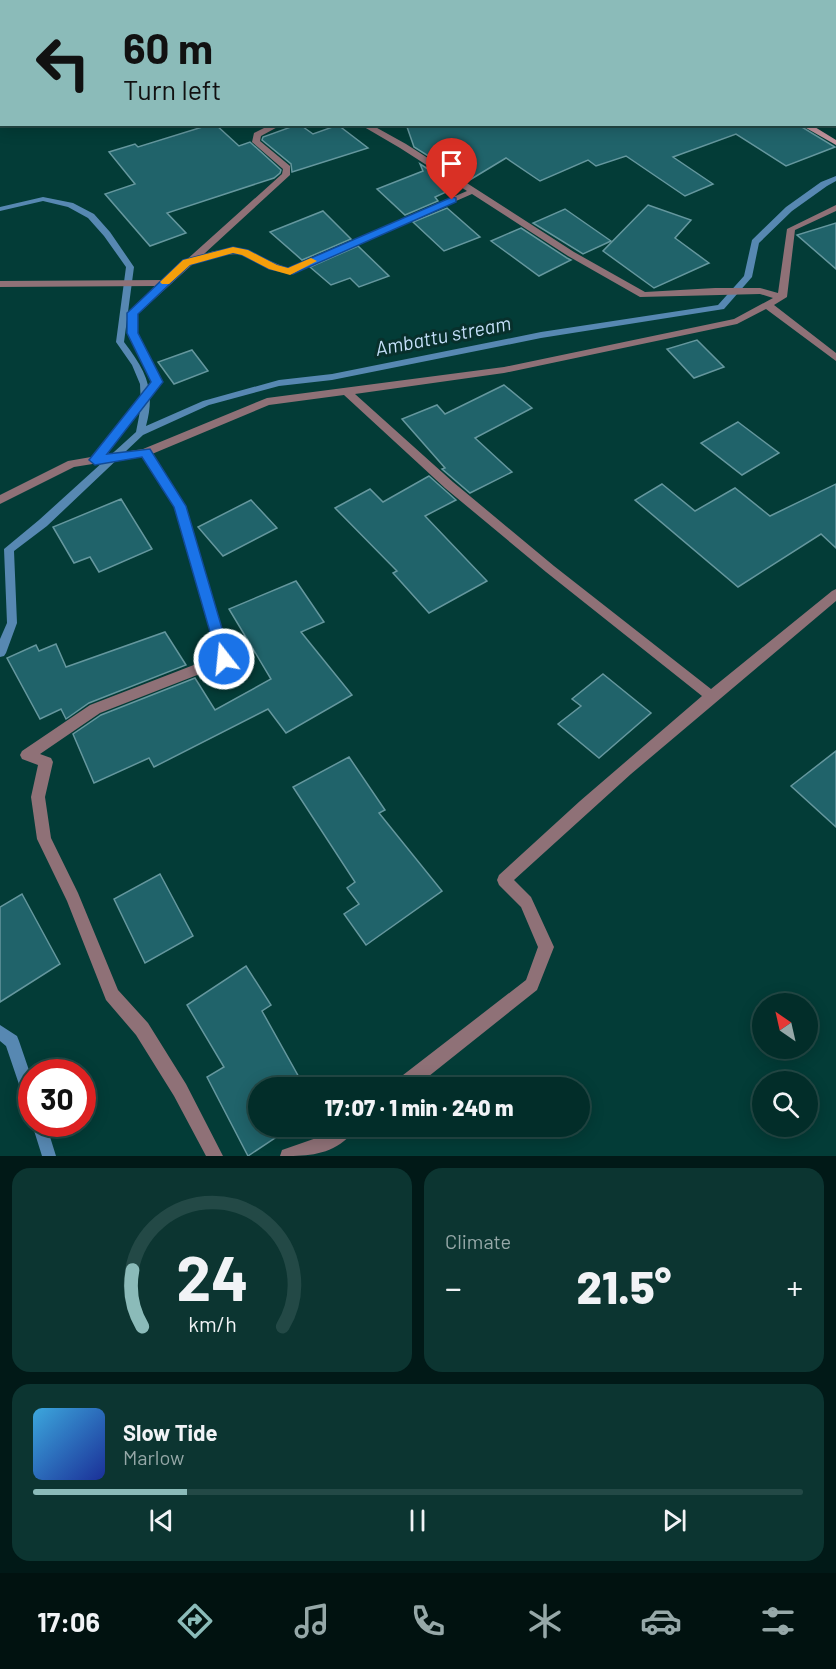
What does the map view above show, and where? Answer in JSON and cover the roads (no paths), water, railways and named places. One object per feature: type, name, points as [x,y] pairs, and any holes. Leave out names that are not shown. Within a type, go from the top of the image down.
[{"type":"main road","points":[[806,126],[836,143]]},
{"type":"street","points":[[97,460],[157,382],[132,333],[133,313],[186,262],[286,175],[287,168],[256,142],[257,135],[275,126]]},
{"type":"street","points":[[367,126],[403,146],[571,254],[643,295],[760,291],[782,297]]},
{"type":"street","points":[[186,262],[233,250],[245,252],[273,267],[290,271],[473,191]]},
{"type":"street","points":[[782,297],[791,229],[836,208]]},
{"type":"street","points":[[0,284],[164,283]]},
{"type":"street","points":[[0,500],[72,464],[143,452],[267,402],[504,370],[737,321],[782,297]]},
{"type":"street","points":[[767,305],[836,358]]},
{"type":"street","points":[[346,391],[449,485],[550,569],[711,696]]},
{"type":"street","points":[[143,452],[180,506],[224,659],[95,709],[27,755],[46,762],[39,797],[44,839],[73,898],[112,995],[142,1029],[180,1090],[215,1156]]},
{"type":"street","points":[[414,1077],[532,986],[546,947],[526,902],[504,880],[562,825],[711,696],[836,594]]},
{"type":"street","points":[[288,1156],[330,1142],[336,1137]]},
{"type":"waterway","name":"Ambattu stream","points":[[140,433],[206,403],[279,383],[332,377],[541,335],[721,307],[748,277],[755,242],[789,209],[836,178]]},
{"type":"waterway","name":"Ambattu stream","points":[[0,209],[43,199],[70,205],[91,216],[130,267],[120,342],[136,365],[145,384],[146,406],[140,433]]},
{"type":"waterway","name":"Ambattu stream","points":[[0,653],[12,623],[9,549],[43,523],[140,433]]},
{"type":"waterway","name":"Ambattu stream","points":[[0,1032],[12,1041],[18,1059]]},
{"type":"waterway","name":"Ambattu stream","points":[[43,1137],[49,1156]]}]
